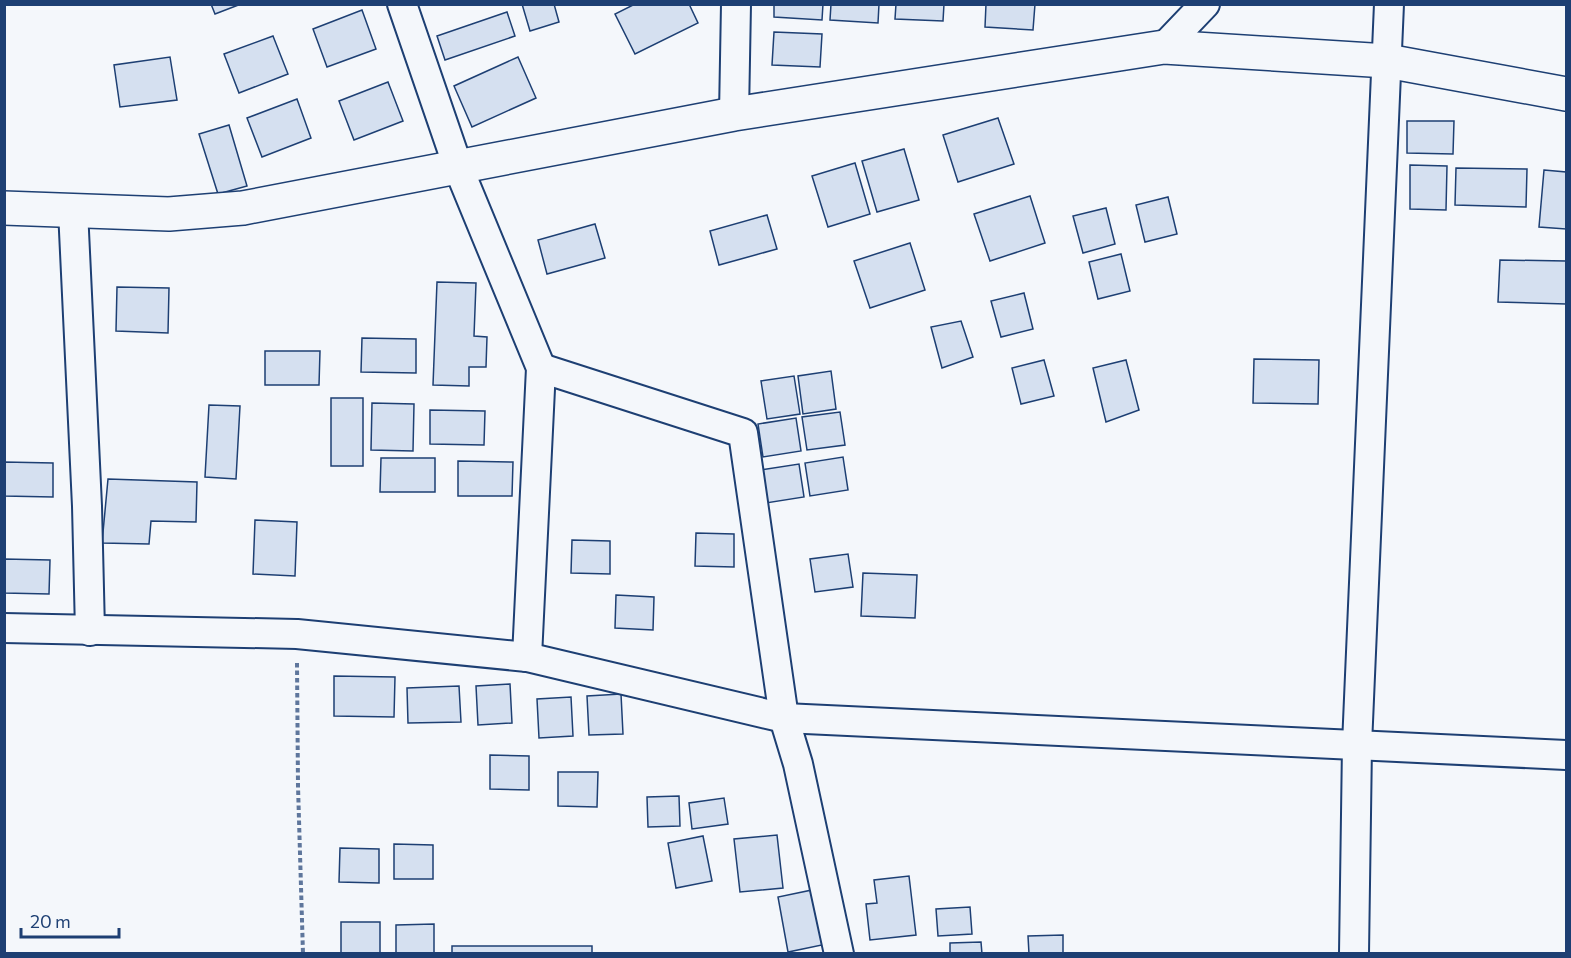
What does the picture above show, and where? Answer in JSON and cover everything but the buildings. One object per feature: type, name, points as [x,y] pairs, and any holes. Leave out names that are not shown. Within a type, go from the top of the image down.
[{"type":"street","points":[[402,4],[458,167],[541,368],[527,657]]},
{"type":"street","points":[[734,114],[736,4]]},
{"type":"street","points":[[1164,47],[1206,4]]},
{"type":"street","points":[[1354,954],[1357,745],[1389,4]]},
{"type":"street","points":[[4,208],[169,214],[243,208],[734,114],[1164,47],[1387,62],[1566,94]]},
{"type":"street","points":[[73,210],[87,506],[90,631]]},
{"type":"street","points":[[541,368],[743,434],[784,718],[798,764],[839,954]]},
{"type":"street","points":[[4,628],[297,634],[527,657],[784,718],[1566,755]]},
{"type":"path","points":[[297,634],[298,786],[303,954]]}]
